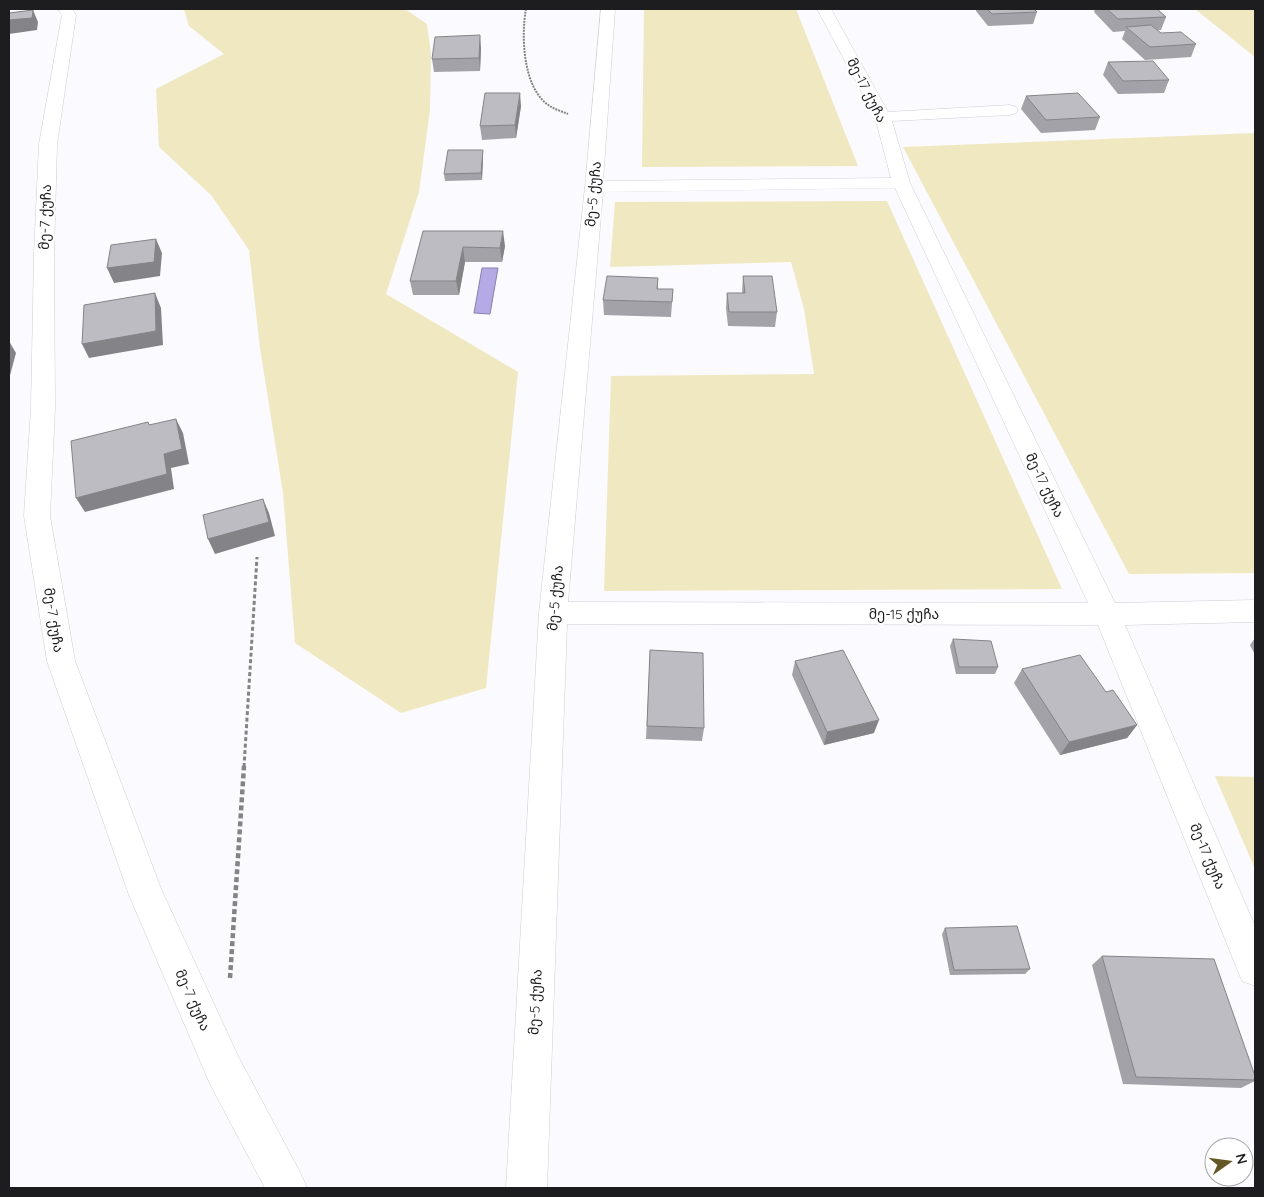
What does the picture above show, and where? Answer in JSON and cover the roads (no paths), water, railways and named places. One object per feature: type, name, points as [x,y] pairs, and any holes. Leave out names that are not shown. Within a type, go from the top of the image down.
[{"type":"street","name":"მე-7 ქუჩა","points":[[65,9],[69,15],[48,144],[44,254],[43,408],[37,516],[61,661],[146,895],[224,1070],[287,1188]]},
{"type":"street","name":"მე-5 ქუჩა","points":[[526,1188],[553,613],[594,187],[608,9]]},
{"type":"street","name":"მე-17 ქუჩა","points":[[824,9],[883,117],[901,183],[1107,614],[1255,968]]},
{"type":"street","points":[[883,117],[1010,110]]},
{"type":"street","points":[[594,187],[901,183]]},
{"type":"street","name":"მე-15 ქუჩა","points":[[553,613],[1107,614],[1255,611]]}]
